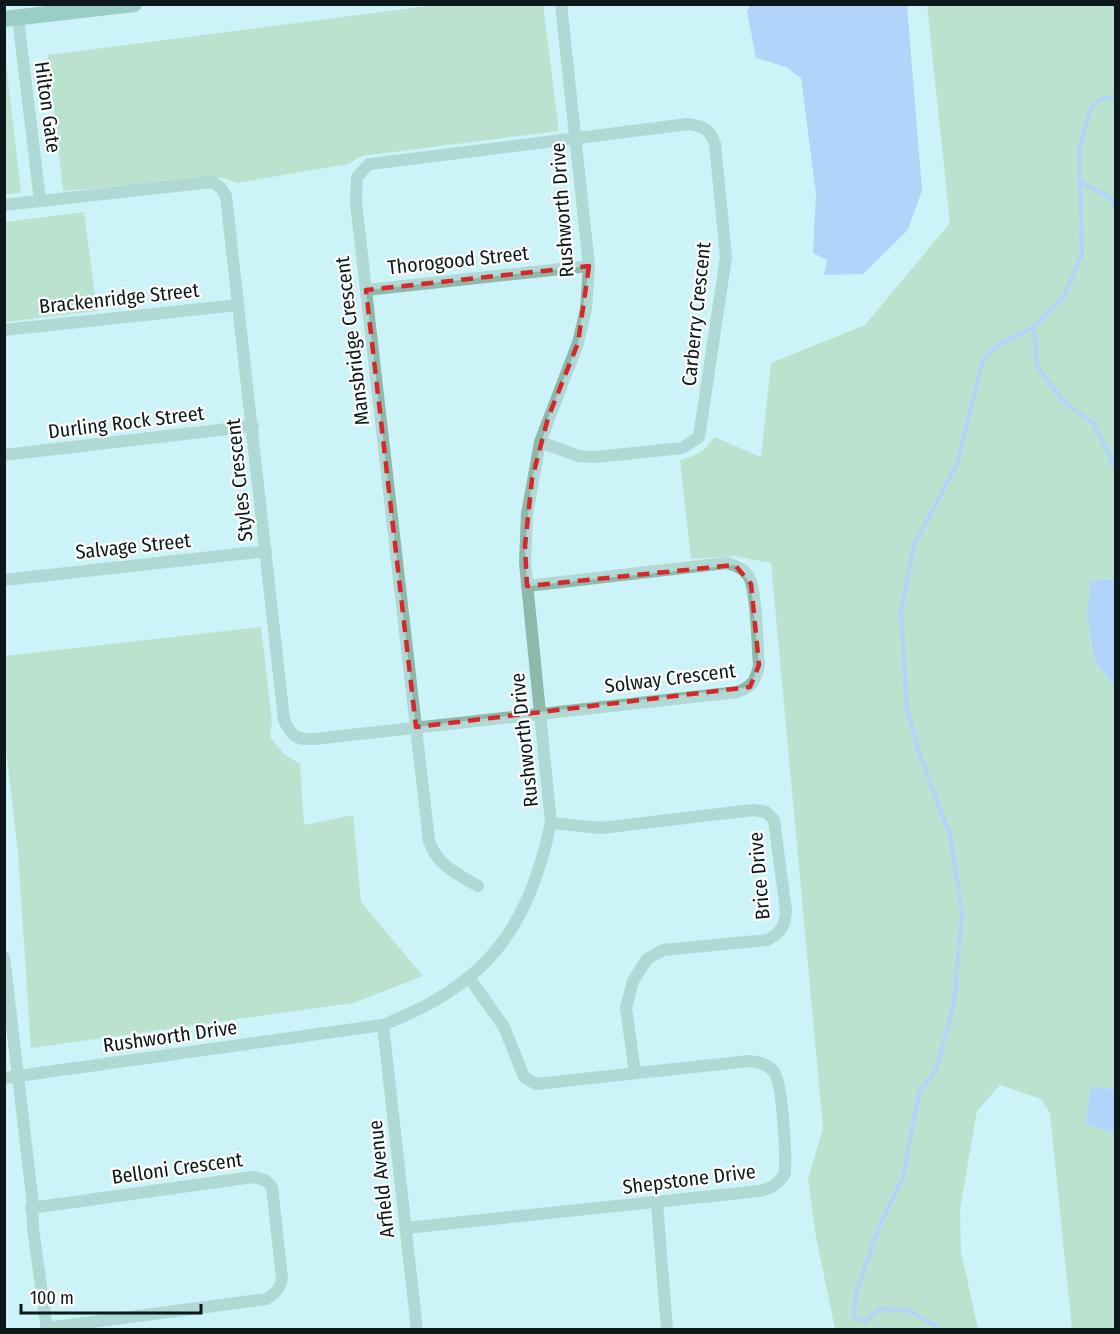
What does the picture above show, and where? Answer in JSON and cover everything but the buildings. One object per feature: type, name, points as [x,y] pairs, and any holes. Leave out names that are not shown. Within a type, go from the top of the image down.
[{"type":"main road","points":[[11,19],[134,4]]},
{"type":"street","name":"Rushworth Drive","points":[[4,1078],[383,1025],[417,1011],[470,979],[498,948],[525,907],[542,862],[552,823],[528,586],[525,546],[527,514],[540,442],[578,343],[586,309],[589,266],[561,4]]},
{"type":"street","name":"Hilton Gate","points":[[11,19],[40,201]]},
{"type":"street","name":"Carberry Crescent","points":[[540,442],[578,456],[596,457],[682,448],[699,437],[724,274],[725,237],[711,133],[702,126],[688,124],[577,140]]},
{"type":"street","name":"Mansbridge Crescent","points":[[478,886],[447,868],[433,853],[429,841],[354,187],[362,169],[379,163],[577,140]]},
{"type":"street","name":"Styles Crescent","points":[[4,205],[212,182],[221,188],[226,196],[284,720],[288,730],[302,740],[542,713]]},
{"type":"street","name":"Thorogood Street","points":[[366,290],[589,266]]},
{"type":"street","name":"Brackenridge Street","points":[[4,330],[238,305]]},
{"type":"street","name":"Durling Rock Street","points":[[4,455],[253,426]]},
{"type":"street","name":"Salvage Street","points":[[4,580],[266,551]]},
{"type":"street","name":"Solway Crescent","points":[[528,586],[726,563],[744,570],[751,584],[759,665],[757,678],[750,687],[738,692],[542,713]]},
{"type":"street","name":"Brice Drive","points":[[552,823],[601,828],[753,810],[766,813],[774,820],[786,911],[785,925],[778,934],[767,940],[663,950],[648,959],[633,981],[626,1008],[634,1073]]},
{"type":"street","points":[[4,957],[31,1208],[47,1328]]},
{"type":"street","name":"Shepstone Drive","points":[[406,1228],[760,1191],[771,1189],[779,1183],[785,1173],[786,1162],[778,1083],[771,1068],[761,1062],[750,1061],[547,1084],[528,1082],[504,1027],[470,979]]},
{"type":"street","name":"Arfield Avenue","points":[[383,1025],[417,1329]]},
{"type":"street","name":"Belloni Crescent","points":[[31,1208],[253,1177],[265,1180],[272,1187],[282,1278],[280,1287],[274,1294],[266,1299],[47,1328]]},
{"type":"street","points":[[657,1203],[668,1329]]},
{"type":"highlighted area","points":[[589,266],[578,343],[548,418],[532,479],[525,546],[527,586],[735,565],[751,584],[759,665],[750,687],[416,727],[366,290]]},
{"type":"green space","points":[[435,5],[543,5],[559,131],[362,156],[348,164],[237,183],[224,178],[63,191],[48,55]]},
{"type":"green space","points":[[927,5],[1115,5],[1116,579],[1091,580],[1095,661],[1115,687],[1116,1089],[1090,1087],[1086,1124],[1107,1130],[1115,1136],[1115,1329],[1072,1329],[1050,1113],[1041,1099],[1000,1085],[977,1111],[960,1208],[961,1252],[978,1329],[835,1329],[816,1237],[808,1179],[823,1128],[771,563],[735,556],[691,559],[680,460],[700,452],[714,437],[761,457],[771,363],[865,325],[950,223]]},
{"type":"green space","points":[[4,46],[21,193],[5,194],[4,194]]},
{"type":"green space","points":[[84,212],[97,311],[5,322],[5,222]]},
{"type":"green space","points":[[261,627],[272,722],[270,737],[284,754],[300,764],[304,825],[353,815],[361,902],[423,976],[353,1003],[31,1048],[18,853],[5,739],[5,656]]},
{"type":"water","points":[[751,4],[907,5],[922,190],[908,230],[863,274],[824,275],[827,260],[813,253],[816,194],[801,78],[786,67],[756,58],[747,11]]},
{"type":"water","points":[[1116,579],[1115,687],[1095,661],[1087,614],[1091,580]]},
{"type":"water","points":[[1090,1087],[1115,1089],[1115,1136],[1106,1130],[1086,1124]]},
{"type":"waterway","points":[[935,1330],[936,1326],[908,1310],[879,1309],[865,1322],[854,1316],[856,1292],[879,1227],[903,1177],[919,1093],[936,1070],[954,1003],[962,913],[950,835],[918,750],[907,708],[901,611],[914,545],[957,464],[983,360],[998,345],[1034,327],[1064,296],[1082,254],[1079,150],[1090,110],[1098,100],[1116,97]]},
{"type":"waterway","points":[[1080,182],[1110,198],[1116,209]]},
{"type":"waterway","points":[[1034,327],[1037,366],[1064,402],[1093,423],[1116,469]]}]
